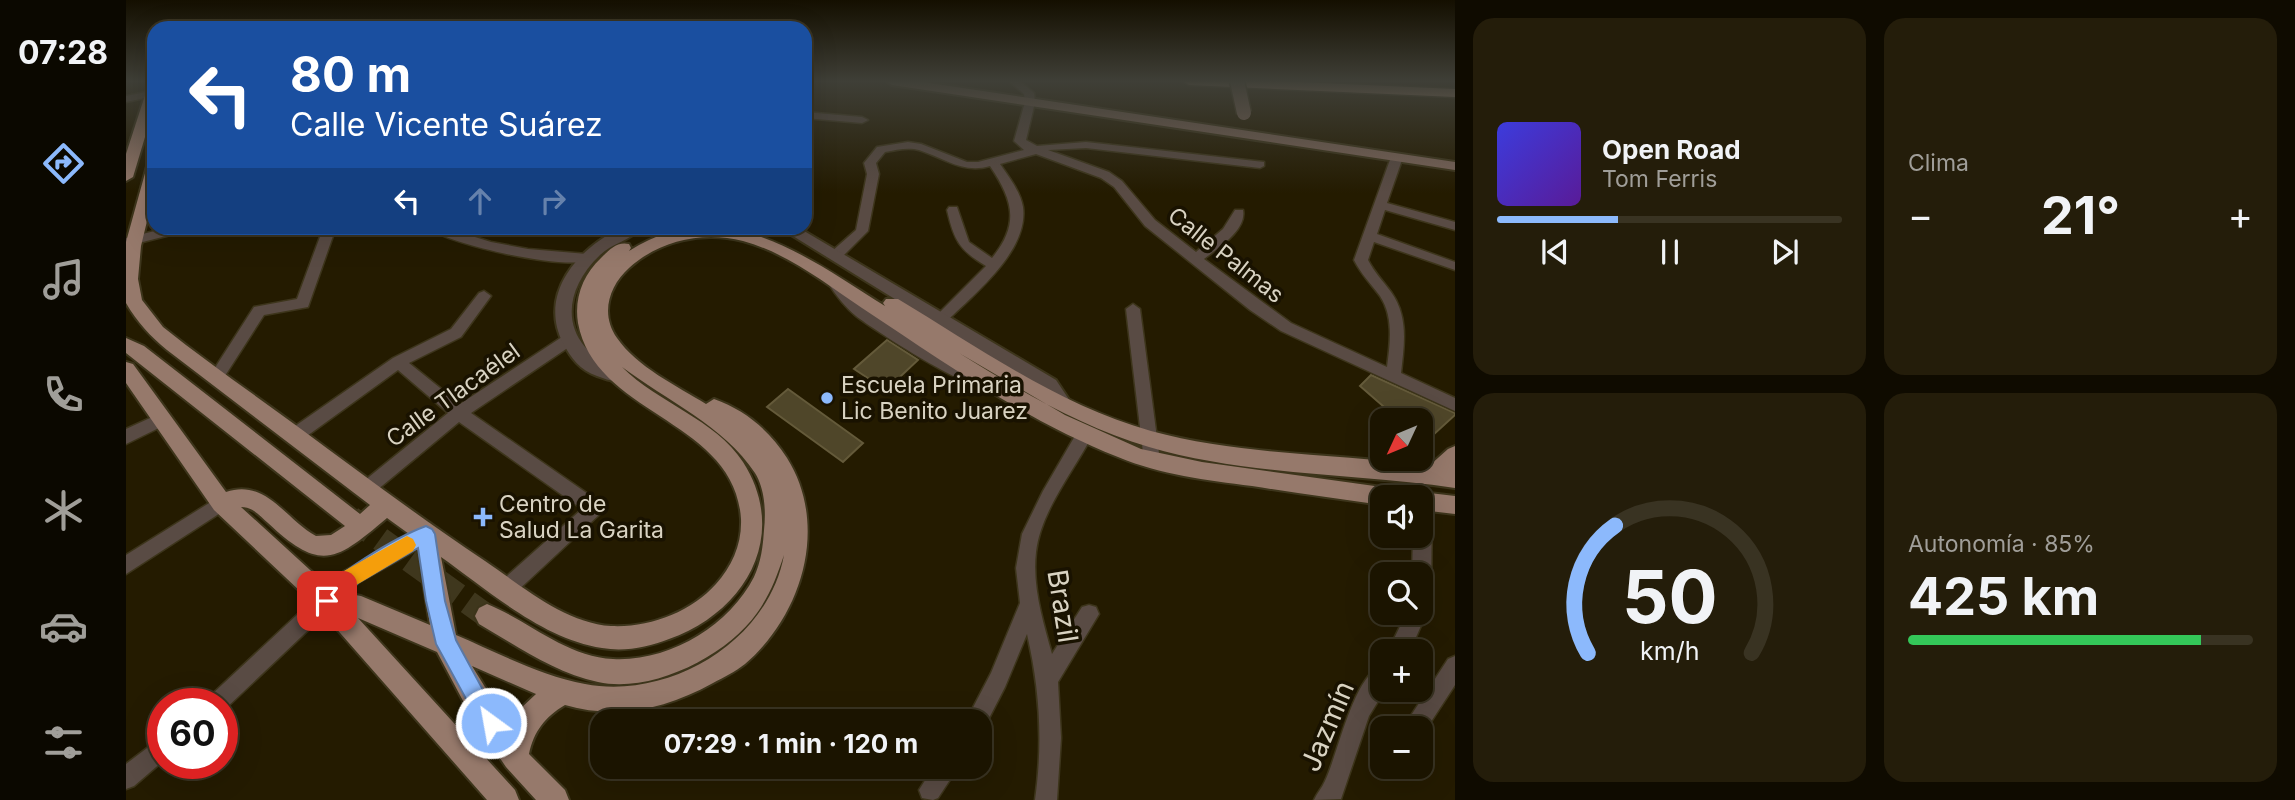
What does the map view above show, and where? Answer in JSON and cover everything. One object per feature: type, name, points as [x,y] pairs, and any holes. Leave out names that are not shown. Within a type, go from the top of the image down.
[{"type":"main road","points":[[126,177],[140,118]]},
{"type":"main road","points":[[1139,118],[1455,166]]},
{"type":"main road","points":[[1245,118],[1250,135]]},
{"type":"main road","points":[[147,194],[131,241],[127,263],[131,295],[156,332],[385,506],[506,589],[569,626],[599,637],[641,636],[678,625],[712,604],[740,573],[751,539],[752,509],[742,479],[727,455],[701,433],[617,374],[596,351],[585,330],[585,300],[593,278],[621,249],[652,235]]},
{"type":"main road","points":[[487,616],[579,664],[612,672],[654,668],[691,653],[729,628],[754,602],[769,576],[777,539],[776,504],[765,471],[744,442],[719,421],[634,366],[613,345],[601,326],[600,302],[607,283],[631,257],[670,238],[684,235]]},
{"type":"main road","points":[[737,235],[770,245],[834,281],[1015,396],[1085,435],[1152,461],[1370,494]]},
{"type":"main road","points":[[767,235],[806,252],[1062,404],[1150,439],[1243,457],[1455,479]]},
{"type":"main road","points":[[126,345],[138,351],[351,518]]},
{"type":"main road","points":[[126,369],[222,503],[327,601],[505,800]]},
{"type":"main road","points":[[327,601],[361,607],[562,692],[600,699],[663,694],[736,656],[773,614],[788,584],[796,552],[799,519],[793,488],[779,461],[757,434],[728,412],[680,397]]},
{"type":"main road","points":[[1433,476],[1455,455]]},
{"type":"main road","points":[[222,503],[238,497],[251,498],[310,545],[323,548],[337,544],[385,506]]},
{"type":"main road","points":[[1433,503],[1455,505]]},
{"type":"main road","points":[[426,534],[436,601],[446,644],[478,705],[515,758],[555,800]]},
{"type":"main road","points":[[515,758],[520,732],[538,706],[562,692]]},
{"type":"street","points":[[843,118],[862,120]]},
{"type":"street","points":[[1026,118],[1020,141],[1034,151]]},
{"type":"street","points":[[836,255],[862,231],[873,174],[870,163],[881,149],[908,145],[921,147],[965,165],[978,166],[1064,145],[1086,145],[1260,164]]},
{"type":"street","name":"Calle Palmas","points":[[1034,151],[1105,175],[1118,184],[1150,223],[1255,306],[1286,327],[1455,405]]},
{"type":"street","points":[[1393,378],[1398,322],[1396,310],[1365,271],[1360,260],[1397,157]]},
{"type":"street","points":[[941,318],[994,265],[1018,225],[1012,190],[993,162]]},
{"type":"street","points":[[1380,205],[1455,226]]},
{"type":"street","points":[[953,210],[965,248],[994,265]]},
{"type":"street","points":[[1196,258],[1225,234],[1238,220],[1239,213]]},
{"type":"street","points":[[131,241],[154,235]]},
{"type":"street","points":[[216,378],[259,311],[303,303],[327,235]]},
{"type":"street","points":[[457,235],[503,250],[543,257],[587,258]]},
{"type":"street","points":[[605,235],[576,274],[564,299],[564,323],[580,356],[595,368],[617,374]]},
{"type":"street","points":[[800,235],[1049,385],[1062,404]]},
{"type":"street","points":[[1369,236],[1453,266]]},
{"type":"street","points":[[295,436],[398,362],[456,334],[484,296]]},
{"type":"street","points":[[1133,309],[1152,461]]},
{"type":"street","name":"Calle Tlacaélel","points":[[365,491],[460,413],[570,339]]},
{"type":"street","points":[[398,362],[460,413],[595,508],[506,589]]},
{"type":"street","points":[[126,437],[161,419]]},
{"type":"street","name":"Brazil","points":[[1046,800],[1050,779],[1048,679],[1029,605],[1027,554],[1030,534],[1085,435]]},
{"type":"street","points":[[126,565],[222,503]]},
{"type":"street","points":[[233,688],[351,577],[426,534]]},
{"type":"street","points":[[983,709],[1029,605]]},
{"type":"street","points":[[1048,679],[1089,614]]},
{"type":"street","points":[[1424,716],[1455,666]]},
{"type":"street","name":"Jazmín","points":[[1325,800],[1334,791],[1360,711],[1370,695]]},
{"type":"street","points":[[126,778],[147,760]]},
{"type":"street","points":[[930,790],[938,779]]},
{"type":"building","points":[[887,340],[918,360],[886,390],[854,369]]},
{"type":"building","points":[[1371,375],[1455,415],[1433,435],[1433,408],[1385,408],[1360,386]]},
{"type":"building","points":[[788,389],[863,443],[843,462],[767,407]]},
{"type":"tunnel","points":[[351,518],[487,616]]},
{"type":"slow traffic","points":[[351,577],[407,545]]},
{"type":"place","name":"Escuela Primaria Lic Benito Juarez","points":[[827,398]]},
{"type":"place","name":"Centro de Salud La Garita","points":[[483,517]]},
{"type":"route","points":[[327,601],[351,577],[426,534],[436,601],[446,644],[478,705],[491,723]]}]
